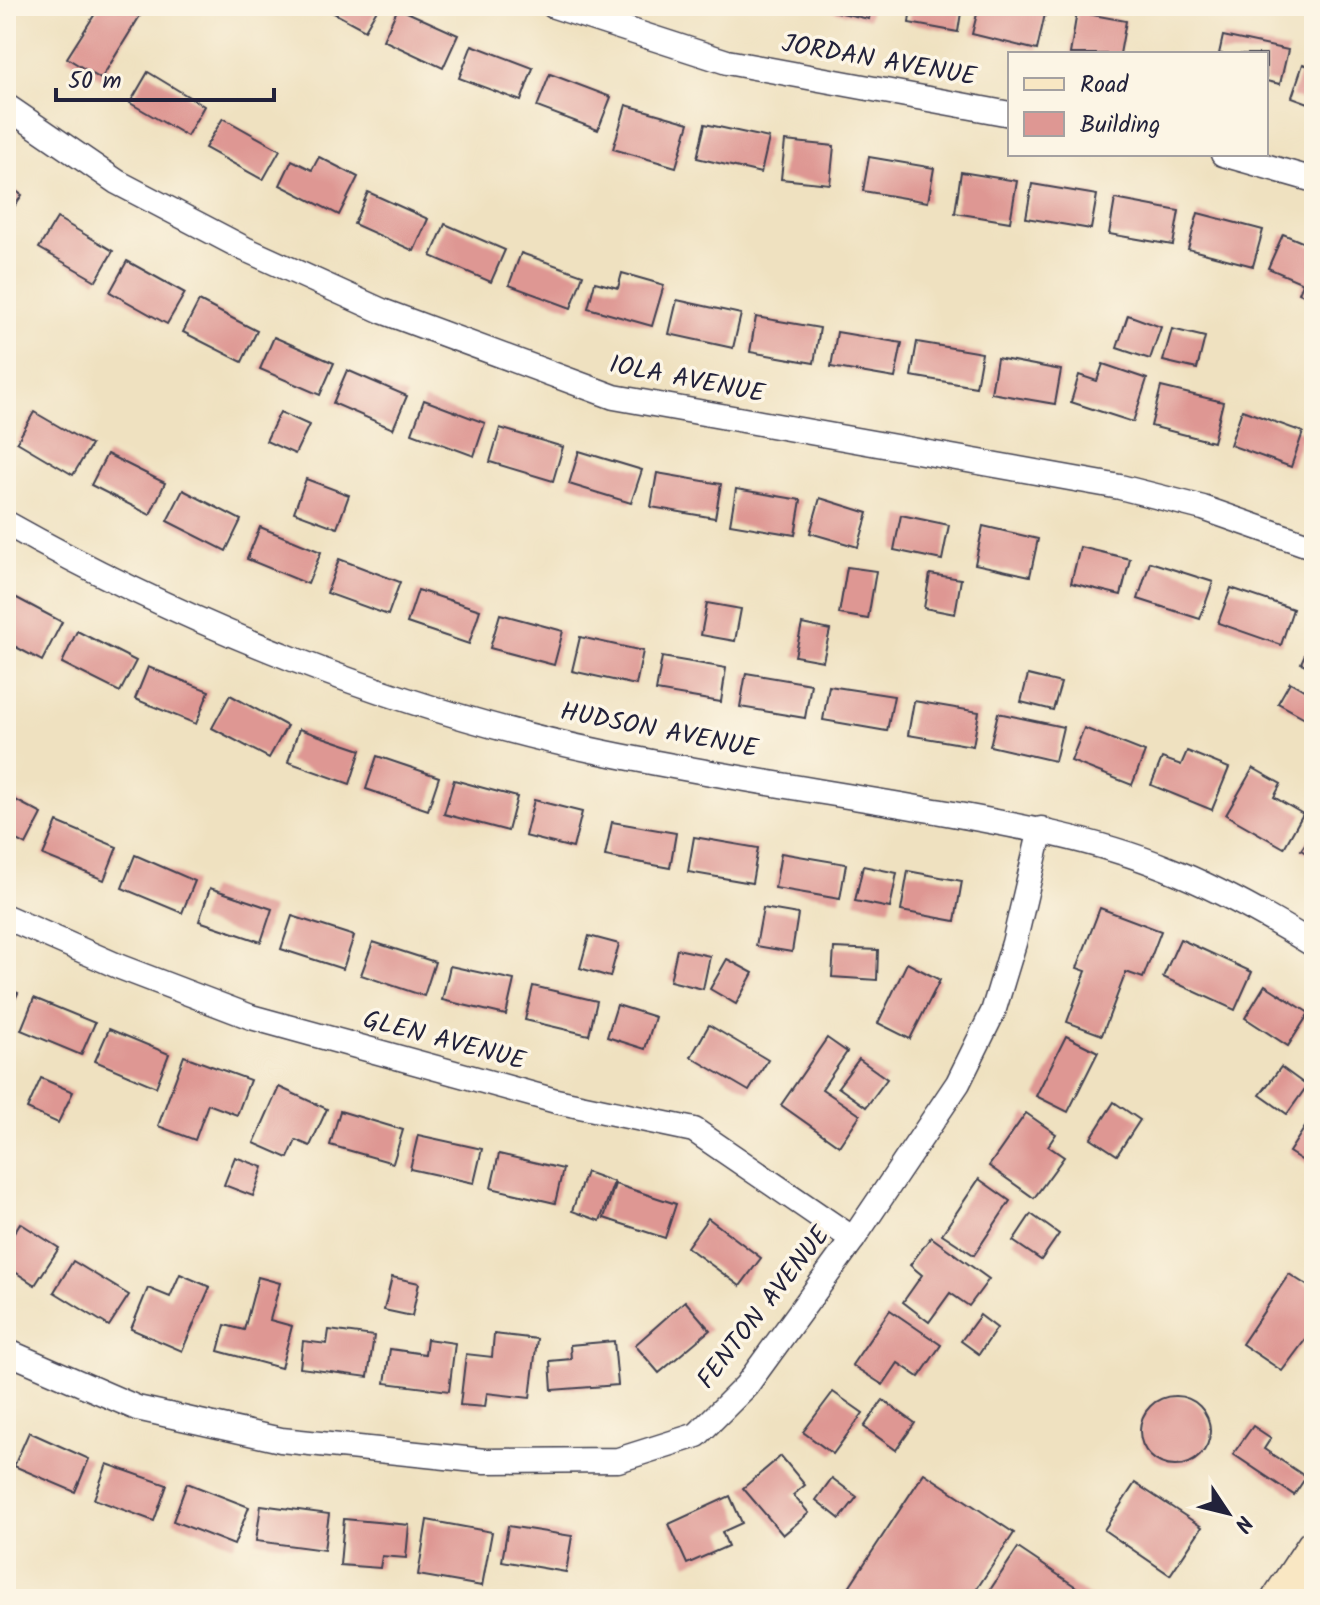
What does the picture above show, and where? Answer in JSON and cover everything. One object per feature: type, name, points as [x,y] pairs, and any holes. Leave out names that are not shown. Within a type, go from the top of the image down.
[{"type":"street","name":"JORDAN AVENUE","points":[[554,6],[727,62],[1008,114]]},
{"type":"street","name":"IOLA AVENUE","points":[[6,106],[117,182],[245,249],[382,311],[504,359],[614,397],[1120,487],[1203,508],[1314,547]]},
{"type":"street","points":[[1230,156],[1314,180]]},
{"type":"street","name":"HUDSON AVENUE","points":[[6,523],[149,596],[287,658],[453,713],[600,752],[1041,829],[1166,867],[1276,921],[1314,945]]},
{"type":"street","name":"FENTON AVENUE","points":[[6,1351],[137,1408],[281,1440],[485,1461],[618,1460],[697,1435],[746,1386],[853,1239],[958,1083],[993,1012],[1014,943],[1041,829]]},
{"type":"street","name":"GLEN AVENUE","points":[[6,917],[120,967],[251,1017],[556,1101],[694,1130],[853,1239]]},
{"type":"street","points":[[1279,1599],[1314,1546]]},
{"type":"building","points":[[100,6],[146,6],[101,79],[67,58]]},
{"type":"building","points":[[321,6],[379,6],[365,30]]},
{"type":"building","points":[[810,6],[871,6],[869,19]]},
{"type":"building","points":[[911,6],[962,6],[958,32],[909,23]]},
{"type":"building","points":[[979,6],[1014,6],[1045,14],[1037,50],[972,34]]},
{"type":"building","points":[[398,8],[458,35],[443,68],[383,40]]},
{"type":"building","points":[[1077,12],[1126,21],[1120,52],[1070,52]]},
{"type":"building","points":[[1223,36],[1288,50],[1280,84],[1268,81],[1268,52],[1219,52]]},
{"type":"building","points":[[472,45],[533,68],[521,101],[459,78]]},
{"type":"building","points":[[1303,64],[1314,68],[1314,105],[1292,97]]},
{"type":"building","points":[[148,72],[204,106],[187,136],[130,103]]},
{"type":"building","points":[[550,74],[611,97],[598,130],[537,107]]},
{"type":"building","points":[[626,105],[689,123],[676,167],[613,149]]},
{"type":"building","points":[[223,118],[280,150],[263,180],[205,148]]},
{"type":"building","points":[[705,124],[769,138],[761,173],[697,158]]},
{"type":"building","points":[[785,141],[834,146],[830,184],[781,179]]},
{"type":"building","points":[[319,157],[358,177],[339,215],[280,185],[292,160],[312,170]]},
{"type":"building","points":[[869,157],[934,168],[928,202],[863,191]]},
{"type":"building","points":[[961,172],[1017,181],[1010,222],[955,213]]},
{"type":"building","points":[[6,184],[22,195],[6,219]]},
{"type":"building","points":[[1032,184],[1097,195],[1091,229],[1026,218]]},
{"type":"building","points":[[368,192],[428,219],[414,251],[354,224]]},
{"type":"building","points":[[1115,199],[1179,211],[1173,245],[1109,234]]},
{"type":"building","points":[[1198,213],[1263,230],[1253,266],[1188,249]]},
{"type":"building","points":[[57,218],[113,251],[96,281],[39,248]]},
{"type":"building","points":[[445,224],[505,250],[491,282],[431,256]]},
{"type":"building","points":[[1283,234],[1314,247],[1314,300],[1299,293],[1303,283],[1268,268]]},
{"type":"building","points":[[521,253],[583,275],[571,308],[509,285]]},
{"type":"building","points":[[127,261],[185,293],[167,324],[110,292]]},
{"type":"building","points":[[622,273],[664,285],[652,326],[588,308],[595,282],[618,288]]},
{"type":"building","points":[[677,300],[741,314],[733,348],[669,334]]},
{"type":"building","points":[[199,301],[257,331],[242,362],[183,332]]},
{"type":"building","points":[[1128,315],[1161,327],[1150,359],[1117,348]]},
{"type":"building","points":[[756,317],[820,328],[814,363],[750,352]]},
{"type":"building","points":[[1172,329],[1205,337],[1197,369],[1163,361]]},
{"type":"building","points":[[837,332],[902,343],[895,378],[831,367]]},
{"type":"building","points":[[274,337],[334,363],[320,395],[260,369]]},
{"type":"building","points":[[917,342],[982,353],[976,387],[911,376]]},
{"type":"building","points":[[997,358],[1061,370],[1055,404],[991,393]]},
{"type":"building","points":[[1103,364],[1147,379],[1133,422],[1071,402],[1079,375],[1097,381]]},
{"type":"building","points":[[347,370],[407,396],[393,429],[333,403]]},
{"type":"building","points":[[1161,387],[1223,402],[1213,442],[1151,426]]},
{"type":"building","points":[[424,400],[485,423],[474,456],[412,433]]},
{"type":"building","points":[[1242,410],[1303,432],[1291,467],[1230,445]]},
{"type":"building","points":[[34,412],[91,445],[73,475],[17,442]]},
{"type":"building","points":[[280,412],[309,425],[295,454],[266,441]]},
{"type":"building","points":[[500,428],[563,447],[553,481],[490,462]]},
{"type":"building","points":[[579,451],[642,470],[631,503],[569,484]]},
{"type":"building","points":[[107,454],[165,483],[150,515],[91,485]]},
{"type":"building","points":[[657,473],[721,484],[715,518],[651,507]]},
{"type":"building","points":[[306,479],[349,495],[337,528],[294,512]]},
{"type":"building","points":[[736,489],[801,500],[795,535],[730,524]]},
{"type":"building","points":[[183,490],[241,520],[226,551],[167,521]]},
{"type":"building","points":[[820,498],[868,513],[858,547],[810,533]]},
{"type":"building","points":[[901,515],[949,525],[942,560],[894,550]]},
{"type":"building","points":[[983,526],[1038,539],[1030,576],[975,564]]},
{"type":"building","points":[[260,527],[321,552],[308,584],[247,559]]},
{"type":"building","points":[[1080,547],[1130,559],[1121,595],[1071,583]]},
{"type":"building","points":[[339,559],[400,582],[388,615],[327,593]]},
{"type":"building","points":[[1150,562],[1213,582],[1200,619],[1138,599]]},
{"type":"building","points":[[847,567],[876,571],[868,619],[839,614]]},
{"type":"building","points":[[930,574],[961,579],[955,614],[924,608]]},
{"type":"building","points":[[1231,588],[1293,609],[1281,645],[1218,623]]},
{"type":"building","points":[[418,590],[480,610],[469,644],[407,623]]},
{"type":"building","points":[[13,596],[62,622],[42,661],[14,646],[6,663],[6,610]]},
{"type":"building","points":[[707,603],[741,609],[735,641],[701,635]]},
{"type":"building","points":[[500,614],[563,631],[554,665],[490,648]]},
{"type":"building","points":[[802,624],[830,630],[823,661],[795,656]]},
{"type":"building","points":[[77,631],[136,661],[120,692],[62,663]]},
{"type":"building","points":[[1314,634],[1314,669],[1301,663]]},
{"type":"building","points":[[580,637],[643,651],[636,685],[572,671]]},
{"type":"building","points":[[662,657],[726,668],[721,702],[656,691]]},
{"type":"building","points":[[148,667],[209,691],[196,724],[135,699]]},
{"type":"building","points":[[746,673],[811,684],[805,718],[740,707]]},
{"type":"building","points":[[1028,675],[1061,683],[1053,710],[1021,702]]},
{"type":"building","points":[[1290,682],[1314,696],[1305,718],[1278,703]]},
{"type":"building","points":[[829,686],[894,696],[887,731],[823,720]]},
{"type":"building","points":[[230,695],[287,726],[269,758],[212,728]]},
{"type":"building","points":[[914,701],[979,712],[973,746],[908,735]]},
{"type":"building","points":[[998,713],[1063,727],[1055,761],[990,746]]},
{"type":"building","points":[[1084,728],[1145,752],[1132,785],[1071,761]]},
{"type":"building","points":[[299,729],[361,750],[350,784],[288,762]]},
{"type":"building","points":[[1187,751],[1229,768],[1212,810],[1151,785],[1162,758],[1181,765]]},
{"type":"building","points":[[377,756],[439,777],[428,810],[366,789]]},
{"type":"building","points":[[1253,768],[1281,784],[1274,797],[1303,814],[1284,848],[1226,815]]},
{"type":"building","points":[[454,780],[517,797],[508,831],[444,814]]},
{"type":"building","points":[[6,795],[42,814],[26,845],[6,835]]},
{"type":"building","points":[[534,800],[582,812],[573,848],[525,836]]},
{"type":"building","points":[[57,822],[117,847],[104,880],[43,855]]},
{"type":"building","points":[[612,822],[676,833],[670,868],[605,856]]},
{"type":"building","points":[[1314,831],[1314,858],[1301,850]]},
{"type":"building","points":[[694,837],[758,848],[752,883],[688,872]]},
{"type":"building","points":[[781,853],[846,864],[840,899],[775,888]]},
{"type":"building","points":[[135,855],[195,881],[182,913],[122,888]]},
{"type":"building","points":[[863,866],[897,873],[890,908],[855,901]]},
{"type":"building","points":[[908,871],[962,881],[955,921],[901,911]]},
{"type":"building","points":[[210,888],[272,909],[261,942],[199,921]]},
{"type":"building","points":[[763,908],[798,914],[792,952],[756,946]]},
{"type":"building","points":[[1100,908],[1161,931],[1143,978],[1126,972],[1102,1035],[1067,1022],[1086,971],[1077,968]]},
{"type":"building","points":[[292,916],[354,936],[343,969],[281,949]]},
{"type":"building","points":[[589,936],[619,944],[610,977],[580,968]]},
{"type":"building","points":[[1180,939],[1252,972],[1235,1010],[1163,977]]},
{"type":"building","points":[[373,942],[435,962],[424,996],[361,975]]},
{"type":"building","points":[[834,948],[878,950],[877,980],[832,977]]},
{"type":"building","points":[[677,949],[710,956],[703,989],[670,981]]},
{"type":"building","points":[[727,959],[753,973],[736,1004],[710,989]]},
{"type":"building","points":[[907,963],[940,980],[910,1039],[878,1023]]},
{"type":"building","points":[[450,966],[514,980],[506,1015],[442,1000]]},
{"type":"building","points":[[1265,985],[1309,1013],[1288,1046],[1245,1018]]},
{"type":"building","points":[[533,986],[597,1001],[589,1035],[525,1020]]},
{"type":"building","points":[[6,988],[18,993],[6,1018]]},
{"type":"building","points":[[34,998],[95,1023],[81,1055],[21,1030]]},
{"type":"building","points":[[617,1005],[655,1017],[645,1049],[607,1037]]},
{"type":"building","points":[[709,1025],[768,1060],[749,1091],[691,1057]]},
{"type":"building","points":[[109,1029],[169,1054],[156,1087],[95,1061]]},
{"type":"building","points":[[1066,1036],[1098,1052],[1068,1112],[1036,1096]]},
{"type":"building","points":[[827,1038],[847,1052],[822,1089],[860,1115],[839,1146],[781,1105]]},
{"type":"building","points":[[184,1056],[250,1080],[237,1115],[208,1104],[195,1140],[158,1126]]},
{"type":"building","points":[[859,1059],[887,1079],[866,1107],[838,1087]]},
{"type":"building","points":[[1281,1067],[1307,1086],[1287,1114],[1260,1095]]},
{"type":"building","points":[[41,1078],[73,1092],[58,1123],[27,1109]]},
{"type":"building","points":[[279,1087],[327,1109],[310,1146],[296,1140],[288,1158],[254,1143]]},
{"type":"building","points":[[1114,1102],[1140,1120],[1117,1155],[1091,1138]]},
{"type":"building","points":[[340,1111],[403,1130],[393,1163],[330,1145]]},
{"type":"building","points":[[1026,1113],[1056,1134],[1048,1146],[1064,1157],[1034,1198],[989,1166]]},
{"type":"building","points":[[1309,1121],[1314,1124],[1314,1168],[1289,1152]]},
{"type":"building","points":[[418,1135],[482,1149],[474,1183],[410,1169]]},
{"type":"building","points":[[499,1154],[563,1169],[555,1203],[491,1188]]},
{"type":"building","points":[[235,1157],[263,1167],[253,1196],[224,1185]]},
{"type":"building","points":[[586,1172],[614,1182],[600,1221],[572,1211]]},
{"type":"building","points":[[979,1179],[1010,1201],[974,1255],[942,1234]]},
{"type":"building","points":[[615,1184],[676,1204],[665,1238],[604,1218]]},
{"type":"building","points":[[1031,1214],[1059,1234],[1041,1260],[1013,1241]]},
{"type":"building","points":[[708,1218],[761,1258],[740,1286],[687,1247]]},
{"type":"building","points":[[20,1223],[59,1248],[35,1285],[6,1266],[6,1235],[11,1238]]},
{"type":"building","points":[[931,1237],[989,1279],[969,1306],[950,1293],[929,1322],[903,1302],[922,1275],[910,1265]]},
{"type":"building","points":[[73,1261],[129,1295],[109,1326],[54,1292]]},
{"type":"building","points":[[180,1274],[210,1287],[182,1351],[131,1329],[148,1288],[170,1297]]},
{"type":"building","points":[[1289,1274],[1314,1290],[1314,1328],[1282,1371],[1242,1344]]},
{"type":"building","points":[[258,1277],[280,1283],[270,1320],[292,1326],[281,1368],[218,1351],[225,1325],[244,1330]]},
{"type":"building","points":[[392,1277],[419,1283],[412,1316],[384,1310]]},
{"type":"building","points":[[685,1301],[710,1330],[659,1373],[635,1345]]},
{"type":"building","points":[[890,1310],[941,1345],[919,1377],[898,1363],[883,1385],[852,1365]]},
{"type":"building","points":[[980,1315],[997,1328],[979,1354],[961,1341]]},
{"type":"building","points":[[329,1330],[374,1336],[368,1377],[300,1368],[303,1341],[327,1344]]},
{"type":"building","points":[[494,1334],[537,1339],[530,1398],[487,1393],[485,1407],[460,1405],[466,1354],[492,1357]]},
{"type":"building","points":[[427,1339],[455,1343],[449,1391],[385,1383],[390,1349],[425,1354]]},
{"type":"building","points":[[614,1341],[618,1385],[552,1390],[550,1361],[571,1359],[570,1345]]},
{"type":"building","points":[[833,1392],[863,1413],[833,1454],[803,1432]]},
{"type":"building","points":[[1182,1396],[1204,1411],[1210,1431],[1208,1445],[1200,1456],[1189,1464],[1168,1466],[1150,1456],[1142,1445],[1140,1424],[1150,1406],[1161,1398]]},
{"type":"building","points":[[883,1400],[915,1423],[896,1450],[864,1427]]},
{"type":"building","points":[[1253,1426],[1271,1438],[1264,1449],[1306,1477],[1294,1495],[1233,1454]]},
{"type":"building","points":[[29,1432],[89,1459],[75,1492],[14,1466]]},
{"type":"building","points":[[781,1456],[805,1485],[793,1495],[809,1513],[783,1535],[743,1488]]},
{"type":"building","points":[[107,1464],[167,1485],[154,1521],[94,1499]]},
{"type":"building","points":[[924,1473],[1014,1533],[970,1599],[841,1599]]},
{"type":"building","points":[[832,1478],[857,1497],[840,1519],[816,1500]]},
{"type":"building","points":[[187,1483],[249,1507],[234,1545],[173,1521]]},
{"type":"building","points":[[1135,1483],[1202,1527],[1170,1575],[1104,1530]]},
{"type":"building","points":[[730,1496],[742,1523],[722,1532],[728,1546],[687,1564],[669,1524]]},
{"type":"building","points":[[261,1505],[329,1514],[324,1550],[256,1541]]},
{"type":"building","points":[[344,1519],[409,1525],[406,1558],[382,1556],[380,1568],[340,1565]]},
{"type":"building","points":[[427,1520],[492,1532],[482,1586],[418,1575]]},
{"type":"building","points":[[508,1526],[572,1536],[566,1572],[502,1561]]},
{"type":"building","points":[[1018,1548],[1094,1599],[984,1599]]}]
